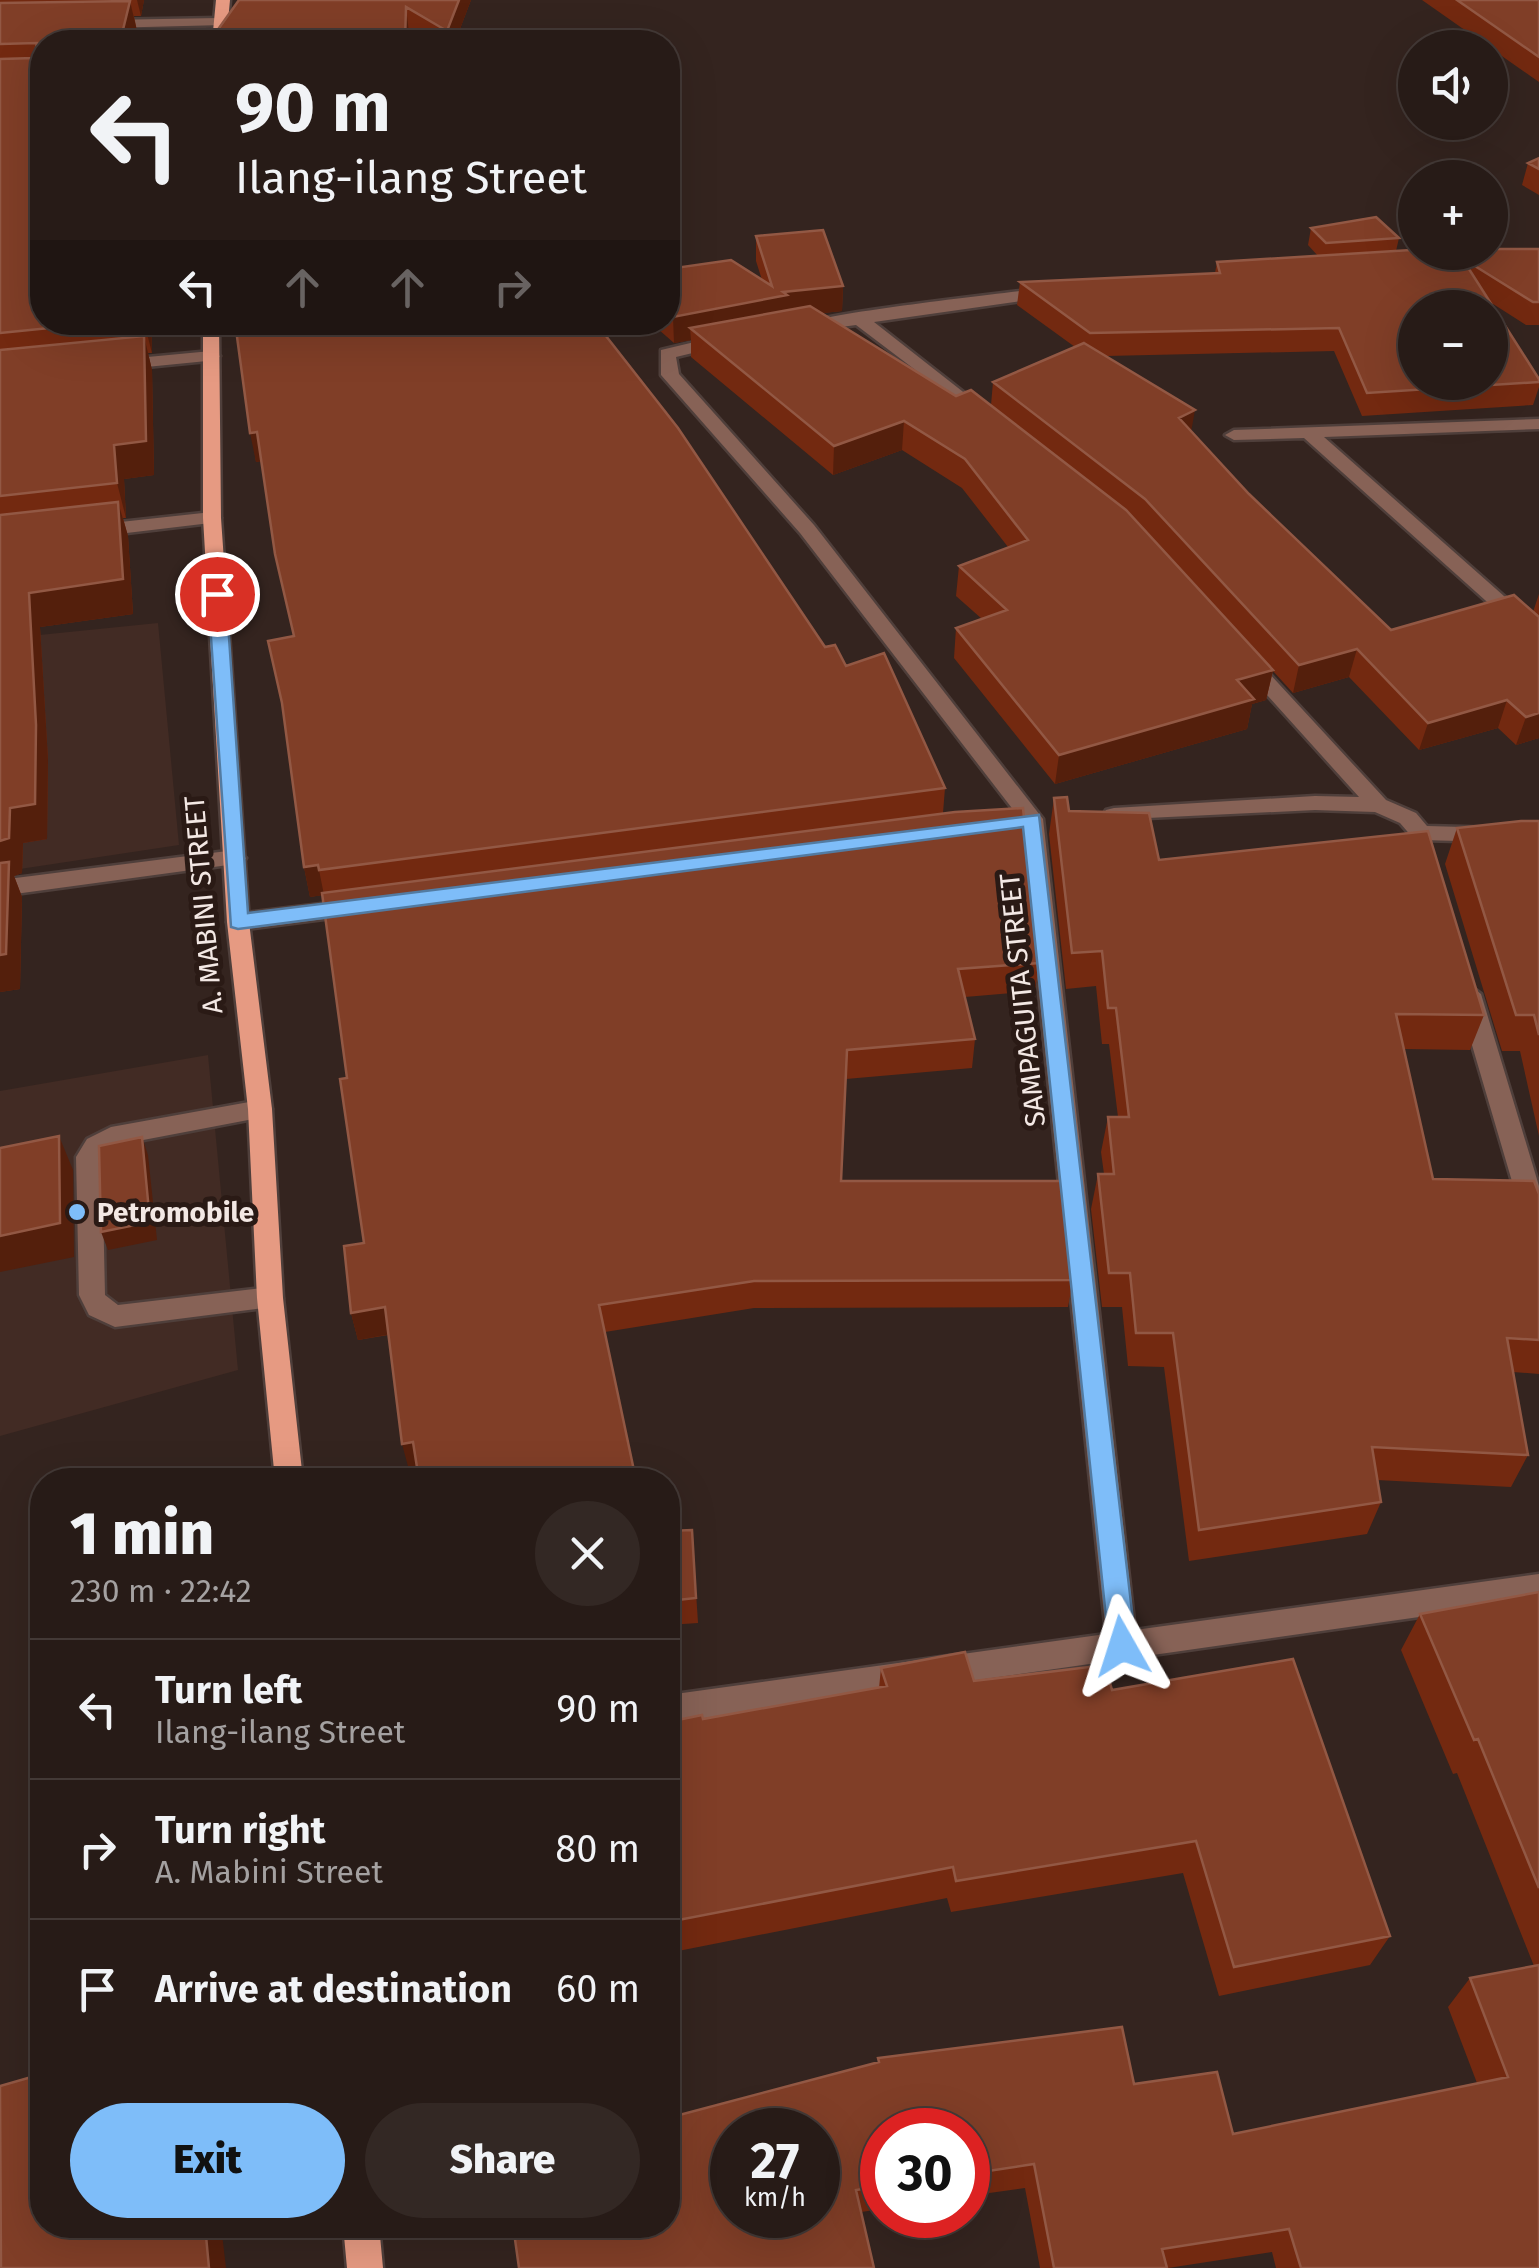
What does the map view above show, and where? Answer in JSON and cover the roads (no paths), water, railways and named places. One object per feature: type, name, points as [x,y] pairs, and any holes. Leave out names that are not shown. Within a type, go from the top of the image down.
[{"type":"main road","points":[[220,30],[223,0]]},
{"type":"main road","name":"A. MABINI STREET","points":[[211,335],[212,518],[238,922],[260,1109],[270,1298],[288,1468]]},
{"type":"main road","points":[[363,2238],[366,2268]]},
{"type":"street","points":[[80,24],[220,22]]},
{"type":"street","points":[[780,330],[1074,289]]},
{"type":"street","points":[[858,318],[994,425]]},
{"type":"street","name":"SAMPAGUITA STREET","points":[[740,337],[667,354],[670,375],[807,529],[1032,820],[1122,1646]]},
{"type":"street","points":[[96,367],[211,356]]},
{"type":"street","points":[[1234,436],[1538,425]]},
{"type":"street","points":[[1308,432],[1539,638]]},
{"type":"street","points":[[77,533],[212,518]]},
{"type":"street","points":[[1235,647],[1378,805]]},
{"type":"street","points":[[1089,816],[1315,803],[1378,805],[1408,818],[1424,842],[1539,836]]},
{"type":"street","points":[[0,888],[236,858]]},
{"type":"street","points":[[238,922],[376,905]]},
{"type":"street","points":[[1460,965],[1539,1229]]},
{"type":"street","points":[[260,1109],[110,1137],[96,1146],[89,1157],[92,1295],[98,1307],[115,1316],[270,1298]]},
{"type":"street","points":[[680,1708],[1539,1587]]},
{"type":"place","name":"Petromobile","points":[[77,1212]]}]
